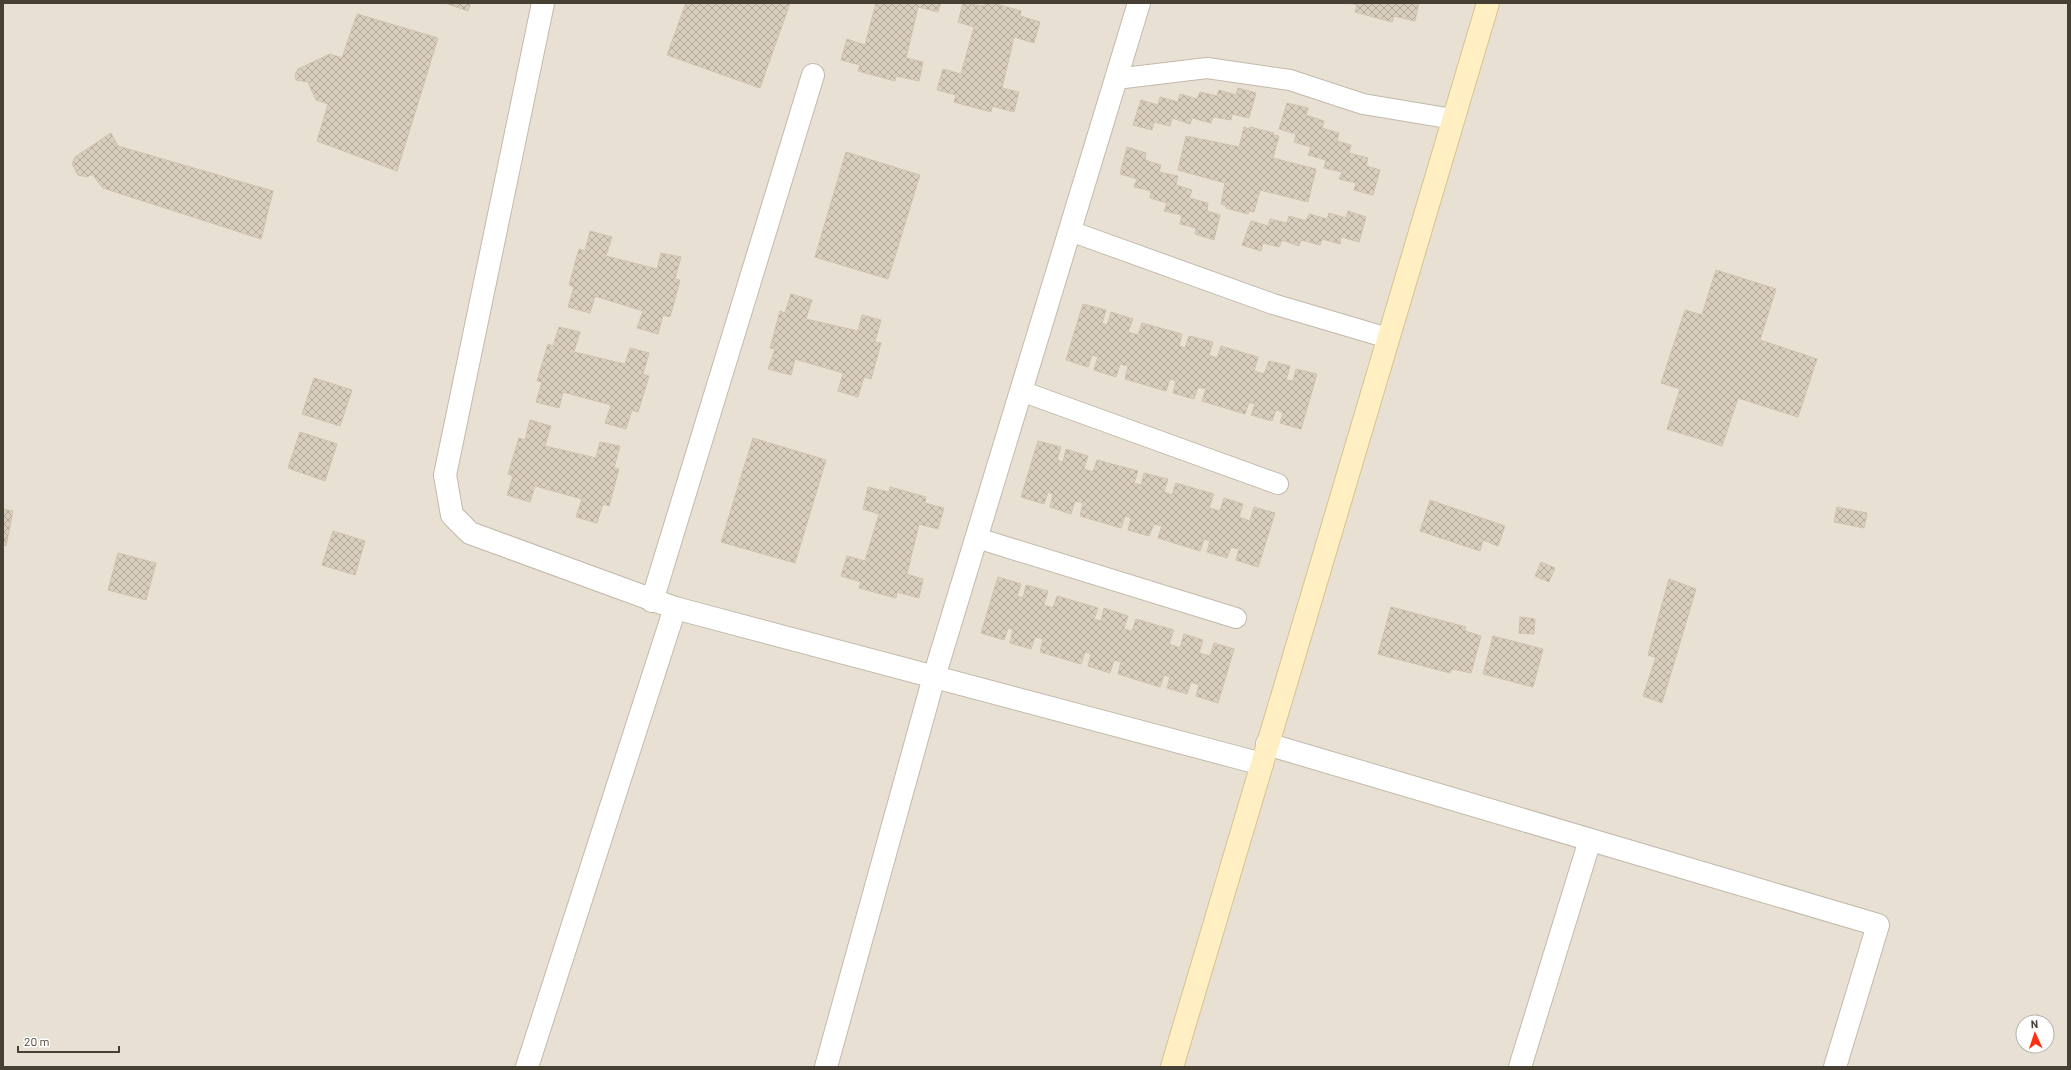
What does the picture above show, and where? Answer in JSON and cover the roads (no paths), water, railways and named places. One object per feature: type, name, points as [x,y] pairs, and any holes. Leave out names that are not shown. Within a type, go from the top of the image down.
[{"type":"street","points":[[543,3],[445,475],[452,515],[470,533],[652,601],[675,608],[934,677],[1264,754],[1590,840],[1878,925],[1835,1067]]},
{"type":"street","points":[[826,1067],[934,677],[1139,3]]},
{"type":"street","points":[[1172,1067],[1488,3]]},
{"type":"street","points":[[652,601],[813,75]]},
{"type":"street","points":[[527,1067],[675,608]]},
{"type":"street","points":[[1520,1067],[1590,840]]},
{"type":"lane","points":[[1116,79],[1207,68],[1290,80],[1363,104],[1453,119]]},
{"type":"lane","points":[[1070,231],[1274,304],[1388,338]]},
{"type":"lane","points":[[1021,391],[1278,484]]},
{"type":"lane","points":[[977,538],[1236,618]]}]
